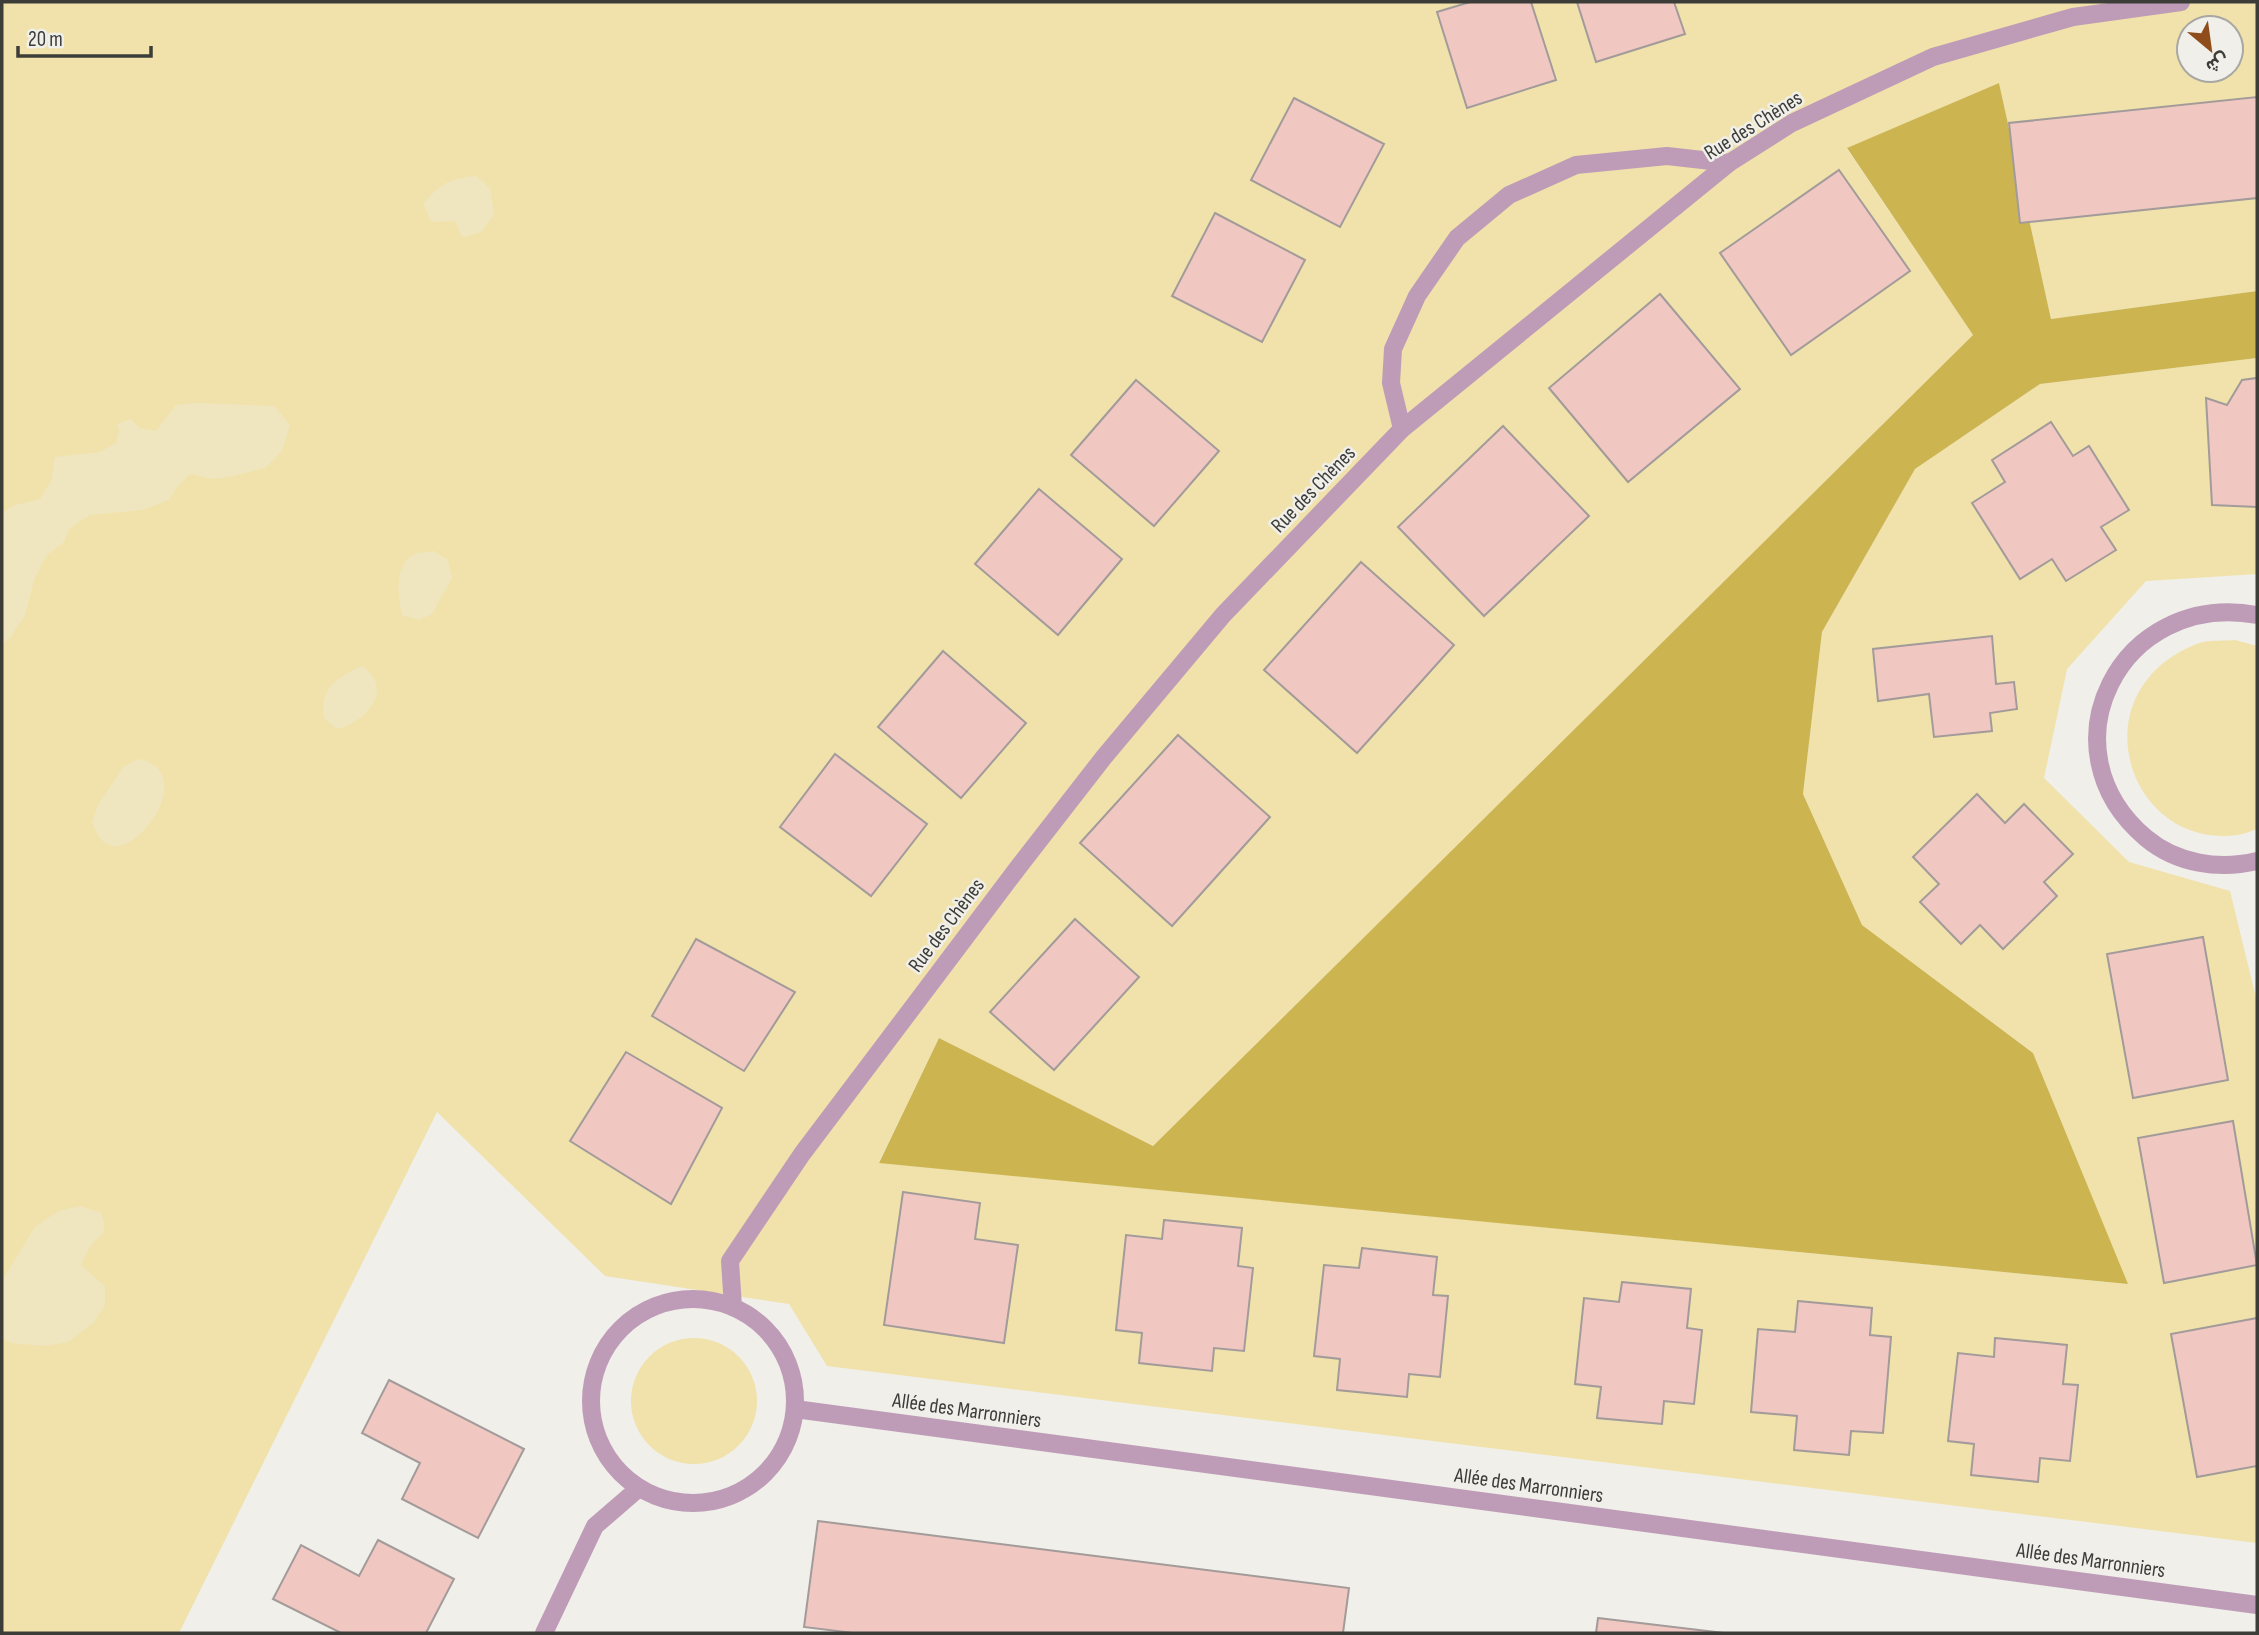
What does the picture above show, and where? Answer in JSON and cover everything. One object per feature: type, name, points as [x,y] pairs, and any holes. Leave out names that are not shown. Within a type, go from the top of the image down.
[{"type":"street","name":"Rue des Chènes","points":[[733,1307],[730,1261],[802,1154],[1020,865],[1104,757],[1223,615],[1402,429],[1729,163],[1792,123],[1933,57],[2073,17],[2181,2]]},
{"type":"street","points":[[1402,429],[1391,383],[1393,349],[1417,296],[1457,238],[1509,195],[1576,165],[1667,156],[1729,163]]},
{"type":"street","points":[[2257,615],[2241,612],[2205,613],[2187,617],[2155,632],[2129,656],[2109,685],[2101,711],[2098,738],[2102,773],[2117,805],[2127,820],[2153,844],[2169,853],[2202,863],[2257,864]]},
{"type":"street","points":[[684,1300],[701,1300],[733,1307],[760,1324],[780,1348],[792,1377],[795,1409],[788,1440],[771,1468],[746,1488],[717,1500],[685,1502],[653,1495],[639,1488],[626,1478],[605,1452],[593,1421],[593,1387],[603,1354],[623,1328],[651,1309],[684,1300]]},
{"type":"street","name":"Allée des Marronniers","points":[[795,1409],[2257,1605]]},
{"type":"street","points":[[544,1633],[595,1526],[639,1488]]},
{"type":"shaded area","points":[[2,2],[2257,2],[2257,291],[2051,319],[1999,83],[1847,149],[1973,335],[1153,1146],[939,1038],[879,1162],[2127,1284],[2033,1053],[1862,925],[1803,794],[1822,632],[1915,469],[2040,384],[2257,358],[2257,574],[2146,581],[2067,669],[2044,778],[2129,862],[2230,891],[2257,1002],[2257,1543],[827,1366],[789,1304],[605,1276],[437,1112],[179,1633],[2,1633]]},
{"type":"shaded area","points":[[1999,83],[2051,319],[2257,291],[2257,358],[2040,384],[1915,469],[1822,632],[1803,794],[1862,925],[2033,1053],[2128,1284],[879,1163],[939,1038],[1153,1146],[1973,335],[1847,148]]},
{"type":"shaded area","points":[[2235,640],[2257,646],[2257,829],[2237,835],[2203,834],[2174,823],[2152,803],[2136,778],[2128,749],[2129,720],[2140,691],[2166,661],[2186,648],[2203,642]]},
{"type":"shaded area","points":[[694,1338],[718,1342],[739,1356],[753,1377],[757,1401],[753,1425],[739,1446],[718,1460],[694,1464],[670,1460],[649,1446],[635,1425],[631,1401],[635,1377],[649,1356],[670,1342]]},
{"type":"sand","points":[[476,176],[490,188],[494,215],[480,233],[462,237],[455,221],[431,222],[423,204],[429,197],[446,183]]},
{"type":"sand","points":[[198,403],[274,406],[290,425],[282,451],[265,468],[212,479],[190,474],[169,500],[142,510],[90,515],[70,528],[64,542],[47,555],[35,577],[25,615],[10,638],[2,644],[2,513],[15,505],[40,499],[51,481],[55,457],[100,452],[116,443],[119,431],[117,424],[130,419],[140,428],[156,431],[176,405]]},
{"type":"sand","points":[[434,551],[448,560],[452,578],[432,614],[419,620],[402,615],[399,580],[404,564],[409,557],[417,553]]},
{"type":"sand","points":[[362,666],[372,675],[377,694],[367,712],[337,729],[324,718],[323,707],[327,691],[337,679]]},
{"type":"sand","points":[[138,759],[155,766],[163,778],[164,793],[159,809],[137,836],[124,844],[108,845],[99,837],[92,822],[97,807],[123,767]]},
{"type":"sand","points":[[80,1206],[101,1213],[103,1220],[104,1230],[89,1248],[81,1265],[105,1286],[105,1305],[95,1321],[69,1342],[44,1346],[11,1343],[2,1339],[2,1281],[35,1227],[58,1211]]},
{"type":"building","points":[[1470,2],[1531,2],[1556,80],[1467,108],[1437,12]]},
{"type":"building","points":[[1577,2],[1674,2],[1685,34],[1596,62]]},
{"type":"building","points":[[2257,97],[2257,198],[2020,223],[2009,123]]},
{"type":"building","points":[[1294,98],[1384,144],[1340,227],[1251,180]]},
{"type":"building","points":[[1839,170],[1910,271],[1791,355],[1720,253]]},
{"type":"building","points":[[1215,213],[1305,260],[1262,342],[1172,296]]},
{"type":"building","points":[[1660,294],[1740,389],[1628,482],[1549,388]]},
{"type":"building","points":[[2257,378],[2257,507],[2212,505],[2206,398],[2227,405],[2242,380]]},
{"type":"building","points":[[1136,380],[1219,451],[1154,526],[1071,455]]},
{"type":"building","points":[[2051,422],[2073,456],[2089,446],[2129,510],[2101,527],[2116,550],[2066,581],[2052,559],[2020,579],[1972,503],[2005,482],[1992,460]]},
{"type":"building","points":[[1503,426],[1589,516],[1484,616],[1398,527]]},
{"type":"building","points":[[1039,489],[1122,559],[1058,635],[975,564]]},
{"type":"building","points":[[1361,562],[1454,645],[1357,753],[1264,670]]},
{"type":"building","points":[[1992,636],[1996,684],[2014,682],[2017,709],[1990,713],[1992,731],[1934,737],[1929,694],[1878,701],[1873,649]]},
{"type":"building","points":[[943,651],[1026,723],[961,798],[878,727]]},
{"type":"building","points":[[1178,735],[1270,817],[1172,926],[1080,843]]},
{"type":"building","points":[[835,754],[927,824],[871,896],[780,827]]},
{"type":"building","points":[[1977,794],[2005,823],[2024,804],[2073,854],[2044,882],[2057,896],[2003,949],[1980,925],[1961,944],[1920,902],[1939,884],[1913,857]]},
{"type":"building","points":[[1075,919],[1139,977],[1054,1070],[990,1012]]},
{"type":"building","points":[[2203,937],[2228,1080],[2133,1098],[2107,954]]},
{"type":"building","points":[[696,939],[795,992],[744,1071],[652,1016]]},
{"type":"building","points":[[626,1052],[722,1108],[671,1204],[570,1141]]},
{"type":"building","points":[[2233,1121],[2257,1265],[2164,1283],[2138,1138]]},
{"type":"building","points":[[903,1192],[980,1203],[975,1239],[1018,1245],[1004,1343],[884,1325]]},
{"type":"building","points":[[1164,1220],[1242,1228],[1238,1266],[1253,1268],[1244,1351],[1214,1348],[1212,1371],[1139,1363],[1142,1333],[1116,1330],[1126,1235],[1162,1239]]},
{"type":"building","points":[[1362,1248],[1437,1257],[1433,1295],[1448,1296],[1440,1377],[1409,1374],[1407,1397],[1337,1390],[1340,1359],[1314,1356],[1324,1265],[1359,1268]]},
{"type":"building","points":[[1622,1282],[1691,1289],[1687,1328],[1702,1330],[1694,1404],[1664,1401],[1662,1424],[1597,1418],[1601,1387],[1575,1384],[1584,1298],[1619,1302]]},
{"type":"building","points":[[1798,1301],[1872,1308],[1870,1335],[1891,1337],[1883,1433],[1851,1431],[1849,1455],[1794,1450],[1797,1416],[1751,1412],[1758,1329],[1795,1332]]},
{"type":"building","points":[[2257,1318],[2257,1466],[2197,1477],[2171,1334]]},
{"type":"building","points":[[1995,1338],[2067,1345],[2063,1384],[2078,1385],[2070,1461],[2040,1458],[2038,1482],[1971,1475],[1974,1444],[1948,1441],[1958,1353],[1994,1357]]},
{"type":"building","points":[[389,1380],[524,1449],[478,1538],[402,1499],[420,1463],[362,1433]]},
{"type":"building","points":[[818,1521],[1349,1588],[1343,1633],[853,1633],[804,1627]]},
{"type":"building","points":[[378,1540],[454,1579],[426,1633],[341,1633],[273,1599],[301,1545],[359,1576]]},
{"type":"building","points":[[1598,1618],[1724,1633],[1596,1633]]}]
